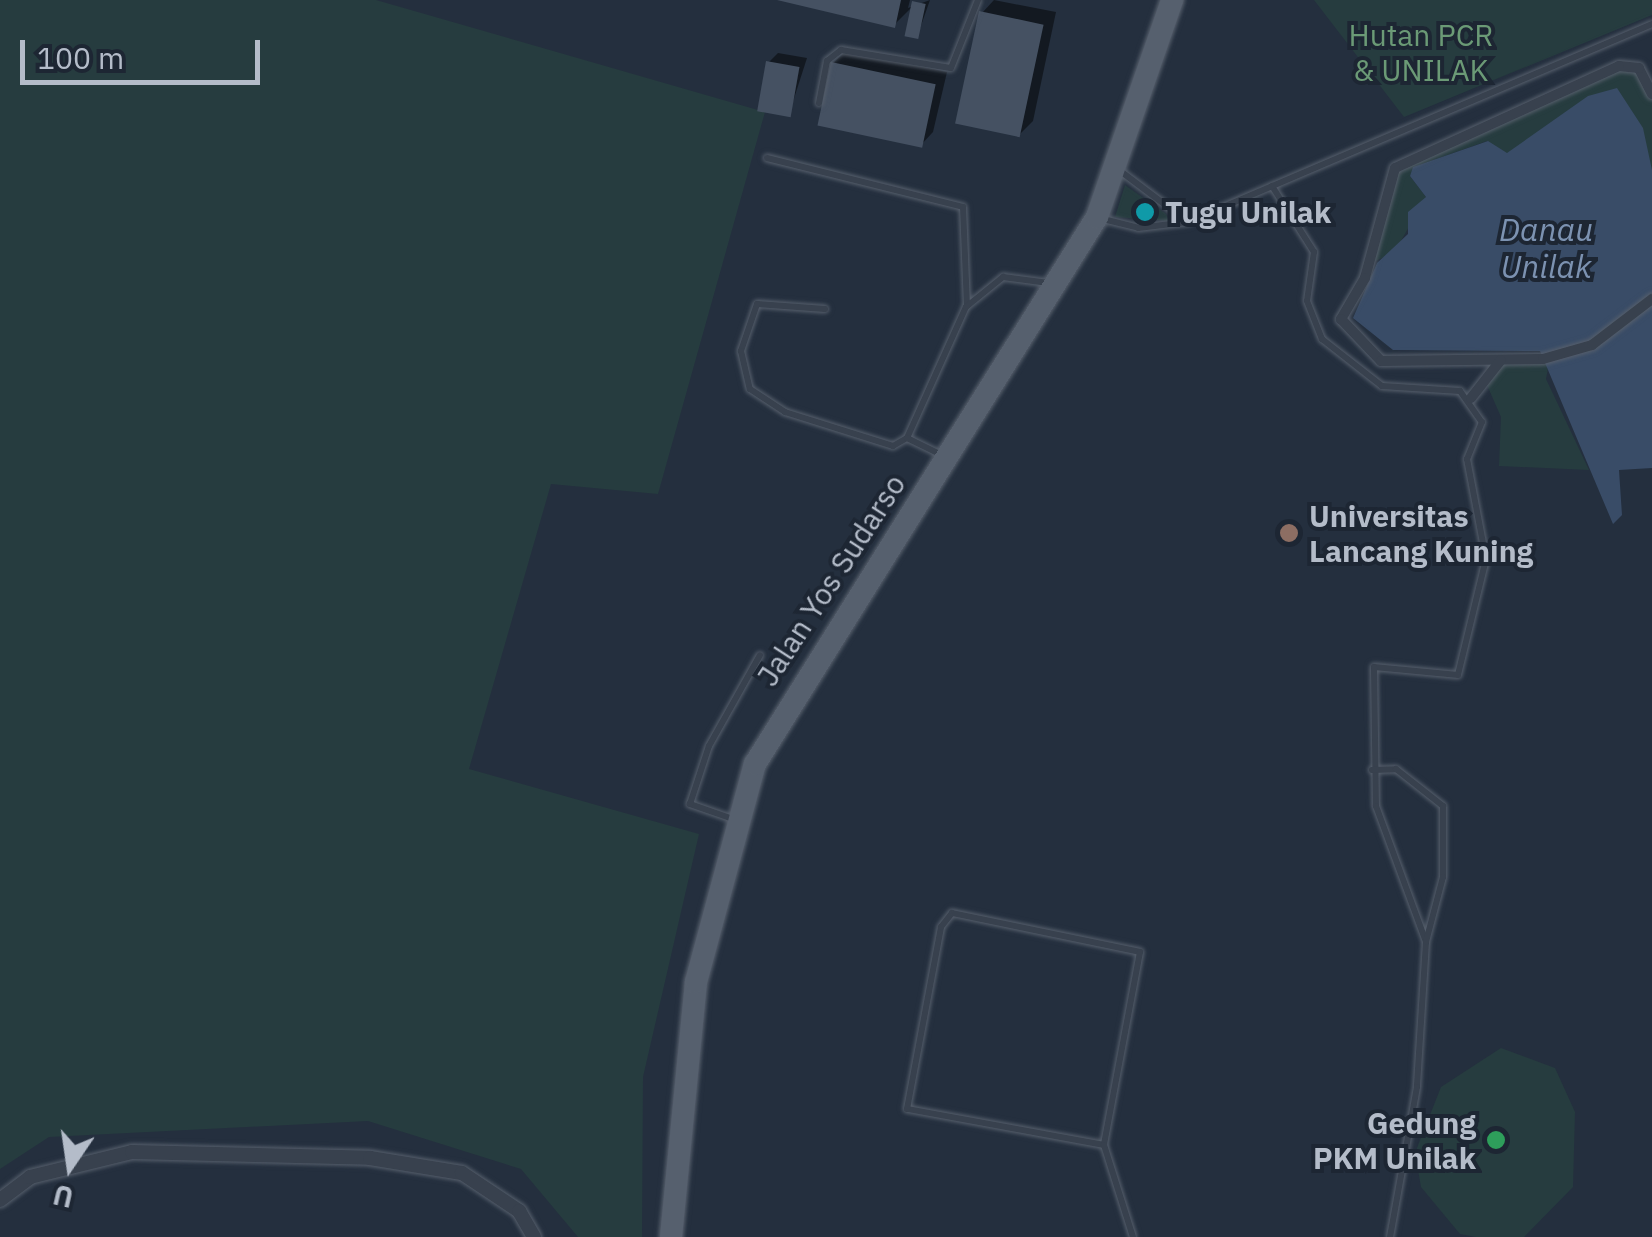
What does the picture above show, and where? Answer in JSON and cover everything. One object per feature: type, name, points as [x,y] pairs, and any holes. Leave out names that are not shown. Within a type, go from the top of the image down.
[{"type":"main road","name":"Jalan Yos Sudarso","points":[[671,1237],[696,982],[734,820],[779,715],[1097,217],[1118,169],[1172,0]]},
{"type":"street","points":[[1652,94],[1639,68],[1619,66],[1390,176],[1342,329],[1381,362],[1543,359],[1592,345],[1652,299]]},
{"type":"street","points":[[1470,398],[1502,360]]},
{"type":"street","points":[[0,1200],[30,1177],[132,1152],[370,1158],[462,1172],[519,1211],[534,1237]]},
{"type":"lane","points":[[820,103],[826,61],[841,50],[951,68],[978,0]]},
{"type":"lane","points":[[1097,217],[1138,228],[1188,222],[1652,24]]},
{"type":"lane","points":[[767,158],[963,207],[967,306]]},
{"type":"lane","points":[[1118,169],[1188,222]]},
{"type":"lane","points":[[1272,186],[1310,241],[1306,301],[1322,340],[1382,386],[1470,398],[1482,422],[1467,459],[1486,546],[1471,632],[1458,675],[1374,667],[1372,770],[1390,860],[1426,942]]},
{"type":"lane","points":[[907,438],[967,306],[1003,277],[1055,284]]},
{"type":"lane","points":[[825,310],[757,304],[741,350],[750,388],[785,412],[877,444],[907,438],[947,457]]},
{"type":"lane","points":[[734,820],[690,804],[760,654]]},
{"type":"lane","points":[[1372,770],[1396,769],[1444,806],[1443,876],[1426,942],[1418,1086],[1390,1237]]},
{"type":"lane","points":[[1104,1145],[908,1109],[941,926],[952,913],[1140,952],[1104,1145],[1132,1237]]},
{"type":"green space","points":[[0,0],[376,0],[765,112],[658,494],[551,484],[469,769],[699,834],[643,1077],[642,1237],[578,1237],[521,1169],[368,1121],[49,1137],[0,1169]]},
{"type":"green space","name":"Hutan PCR & UNILAK","points":[[1314,0],[1652,0],[1652,15],[1404,117]]},
{"type":"green space","points":[[1618,70],[1638,70],[1652,99],[1652,171],[1502,153],[1487,141],[1414,167],[1410,176],[1426,197],[1394,253],[1373,262],[1391,179],[1405,166]]},
{"type":"green space","points":[[1125,185],[1166,214],[1169,221],[1115,217]]},
{"type":"green space","points":[[1549,363],[1546,379],[1589,470],[1499,466],[1501,417],[1487,385],[1498,364]]},
{"type":"green space","name":"Gedung PKM Unilak","points":[[1501,1048],[1555,1068],[1575,1112],[1573,1187],[1524,1237],[1476,1237],[1460,1234],[1421,1187],[1415,1153],[1441,1087]]},
{"type":"water","name":"Danau Unilak","points":[[1617,88],[1643,128],[1652,170],[1652,468],[1619,470],[1622,515],[1613,524],[1540,351],[1393,350],[1353,318],[1377,263],[1408,234],[1408,212],[1426,197],[1410,176],[1413,167],[1488,141],[1507,153],[1588,96]]},
{"type":"building","points":[[777,0],[901,0],[895,28]]},
{"type":"building","points":[[912,1],[926,4],[918,39],[905,36]]},
{"type":"building","points":[[979,11],[1044,25],[1020,137],[955,123]]},
{"type":"building","points":[[766,61],[799,67],[791,117],[757,111]]},
{"type":"building","points":[[831,62],[936,84],[922,148],[817,126]]},
{"type":"place","name":"Tugu Unilak","points":[[1145,212]]},
{"type":"place","name":"Universitas Lancang Kuning","points":[[1289,533]]},
{"type":"place","name":"Gedung PKM Unilak","points":[[1496,1140]]}]
